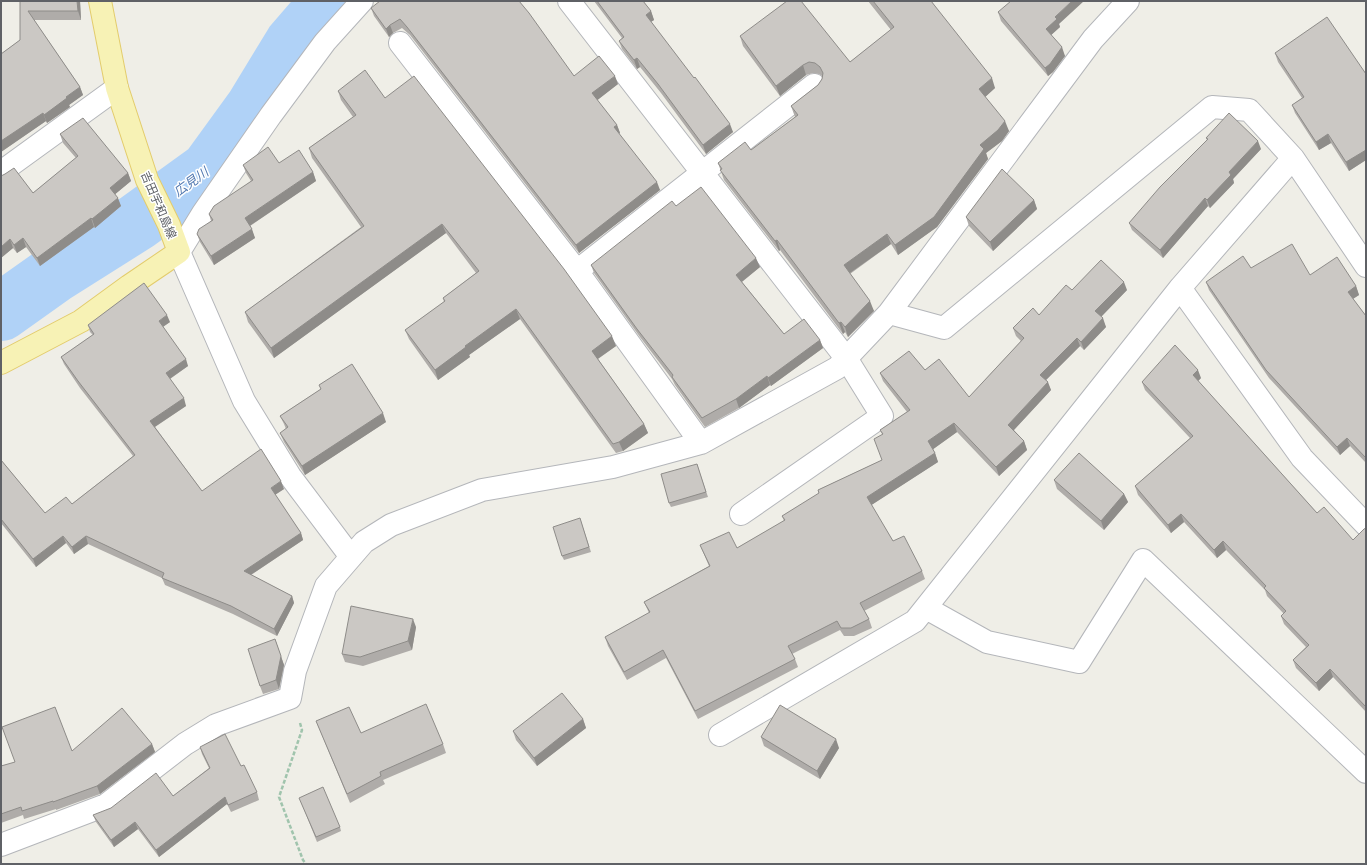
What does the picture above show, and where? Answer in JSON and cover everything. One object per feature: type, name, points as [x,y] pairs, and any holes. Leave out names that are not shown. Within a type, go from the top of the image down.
[{"type":"main road","name":"吉田宇和島線","points":[[1,363],[81,321],[179,252],[169,225],[147,180],[117,88],[100,1]]},
{"type":"street","points":[[351,558],[290,476],[244,401],[179,252],[203,213],[271,115],[325,42],[362,1]]},
{"type":"street","points":[[569,1],[846,358],[882,416],[741,514]]},
{"type":"street","points":[[1,845],[106,805],[185,744],[216,725],[290,698],[295,671],[326,586],[364,542],[390,525],[482,490],[613,467],[701,443],[837,368],[888,313],[1093,39],[1128,1]]},
{"type":"street","points":[[400,43],[577,271],[701,443]]},
{"type":"street","points":[[577,271],[814,85]]},
{"type":"street","points":[[1,172],[117,88]]},
{"type":"street","points":[[888,313],[944,328],[1212,107],[1249,110],[1293,158],[1366,266]]},
{"type":"street","points":[[720,735],[915,621],[1180,288],[1293,158]]},
{"type":"street","points":[[1180,288],[1302,458],[1366,525]]},
{"type":"street","points":[[926,608],[987,642],[1079,662],[1143,560],[1366,772]]},
{"type":"path","points":[[290,698],[302,730],[280,797],[303,860],[306,864]]},
{"type":"building","points":[[20,1],[77,1],[78,11],[28,11],[80,87],[44,115],[43,113],[1,141],[1,54],[20,40]]},
{"type":"building","points":[[380,1],[519,1],[574,76],[599,56],[615,76],[592,93],[617,125],[614,127],[657,182],[576,245],[400,19],[386,29],[371,8]]},
{"type":"building","points":[[597,1],[643,1],[651,11],[646,15],[730,124],[703,145],[637,58],[634,60],[619,41],[624,37]]},
{"type":"building","points":[[787,1],[801,1],[850,62],[894,27],[873,1],[931,1],[992,78],[979,89],[1005,121],[998,130],[980,145],[984,149],[934,217],[895,245],[887,234],[844,265],[870,301],[845,327],[841,322],[839,323],[777,240],[775,241],[720,170],[722,169],[718,163],[745,142],[751,150],[798,115],[791,106],[818,85],[822,79],[823,73],[820,67],[815,63],[809,62],[776,86],[740,36]]},
{"type":"building","points":[[1011,1],[1072,1],[1055,17],[1057,19],[1046,29],[1062,47],[1050,64],[1045,68],[998,12]]},
{"type":"building","points":[[1327,17],[1366,74],[1366,150],[1346,162],[1328,134],[1316,142],[1292,105],[1304,97],[1275,53]]},
{"type":"building","points":[[365,70],[385,98],[414,76],[564,269],[612,336],[592,351],[644,424],[619,442],[613,444],[516,309],[435,370],[405,330],[445,301],[443,298],[479,271],[442,224],[271,348],[245,312],[364,226],[309,148],[356,115],[338,91]]},
{"type":"building","points":[[1229,113],[1258,141],[1229,172],[1231,175],[1207,200],[1205,198],[1160,250],[1129,223],[1160,187],[1208,139],[1206,138]]},
{"type":"building","points":[[83,118],[128,173],[110,188],[118,198],[92,219],[91,218],[37,258],[23,238],[14,245],[10,239],[1,247],[1,176],[14,168],[33,193],[78,156],[60,134]]},
{"type":"building","points":[[268,147],[279,163],[299,150],[313,172],[245,218],[252,229],[211,256],[197,234],[199,229],[213,220],[209,214],[214,206],[253,180],[243,165]]},
{"type":"building","points":[[1002,169],[1034,200],[990,242],[966,217]]},
{"type":"building","points":[[701,187],[756,258],[736,275],[784,334],[804,319],[820,340],[768,378],[767,376],[736,399],[702,418],[672,377],[673,375],[637,329],[591,265],[672,201],[676,206]]},
{"type":"building","points":[[1292,244],[1310,275],[1337,257],[1356,286],[1348,292],[1366,316],[1366,458],[1347,438],[1337,447],[1266,370],[1206,282],[1243,256],[1251,268]]},
{"type":"building","points":[[1101,260],[1124,282],[1095,311],[1103,318],[1081,342],[1077,338],[1040,375],[1048,382],[1008,425],[1024,441],[996,467],[954,423],[928,441],[935,453],[867,497],[893,541],[904,536],[922,571],[860,603],[869,619],[851,628],[841,628],[837,621],[788,646],[795,659],[695,711],[663,650],[624,672],[605,637],[650,612],[644,602],[710,566],[700,545],[729,532],[737,548],[785,520],[782,516],[819,493],[818,490],[882,460],[874,439],[883,434],[880,430],[910,410],[880,373],[909,351],[925,370],[939,359],[969,397],[1024,338],[1013,328],[1033,308],[1039,315],[1066,285],[1072,290]]},
{"type":"building","points":[[144,283],[167,315],[159,321],[186,359],[166,373],[184,398],[150,421],[202,491],[261,449],[281,481],[271,488],[301,533],[244,571],[292,596],[274,629],[231,606],[162,578],[164,573],[86,536],[72,547],[63,536],[33,559],[1,519],[1,460],[45,513],[66,497],[72,504],[135,455],[61,357],[94,334],[88,325]]},
{"type":"building","points":[[1175,345],[1198,370],[1193,375],[1317,513],[1324,507],[1353,540],[1366,528],[1366,707],[1330,669],[1316,683],[1293,660],[1309,645],[1281,616],[1286,611],[1264,588],[1266,586],[1223,541],[1214,550],[1181,514],[1168,525],[1135,486],[1193,436],[1142,382]]},
{"type":"building","points":[[352,364],[383,413],[302,466],[280,433],[288,427],[280,416],[321,389],[319,385]]},
{"type":"building","points":[[1079,453],[1124,494],[1101,521],[1054,480]]},
{"type":"building","points":[[697,464],[706,492],[669,503],[661,474]]},
{"type":"building","points":[[580,518],[589,547],[562,556],[553,527]]},
{"type":"building","points":[[351,606],[413,619],[408,641],[360,657],[342,654]]},
{"type":"building","points":[[275,639],[281,656],[276,680],[260,686],[248,649]]},
{"type":"building","points":[[562,693],[583,719],[534,758],[513,731]]},
{"type":"building","points":[[426,704],[443,744],[380,772],[381,776],[347,794],[316,721],[349,707],[361,733]]},
{"type":"building","points":[[780,705],[836,739],[817,771],[761,737]]},
{"type":"building","points":[[55,707],[72,751],[122,708],[152,744],[97,786],[53,802],[22,811],[21,807],[1,814],[1,766],[15,762],[2,727]]},
{"type":"building","points":[[225,734],[241,766],[244,765],[257,792],[228,805],[225,797],[156,850],[135,822],[111,840],[93,815],[111,808],[156,773],[173,796],[210,768],[200,747]]},
{"type":"building","points":[[323,787],[340,827],[316,837],[299,798]]},
{"type":"waterway","name":"広見川","points":[[1,312],[53,275],[137,222],[209,170],[254,108],[293,44],[330,1]]}]
